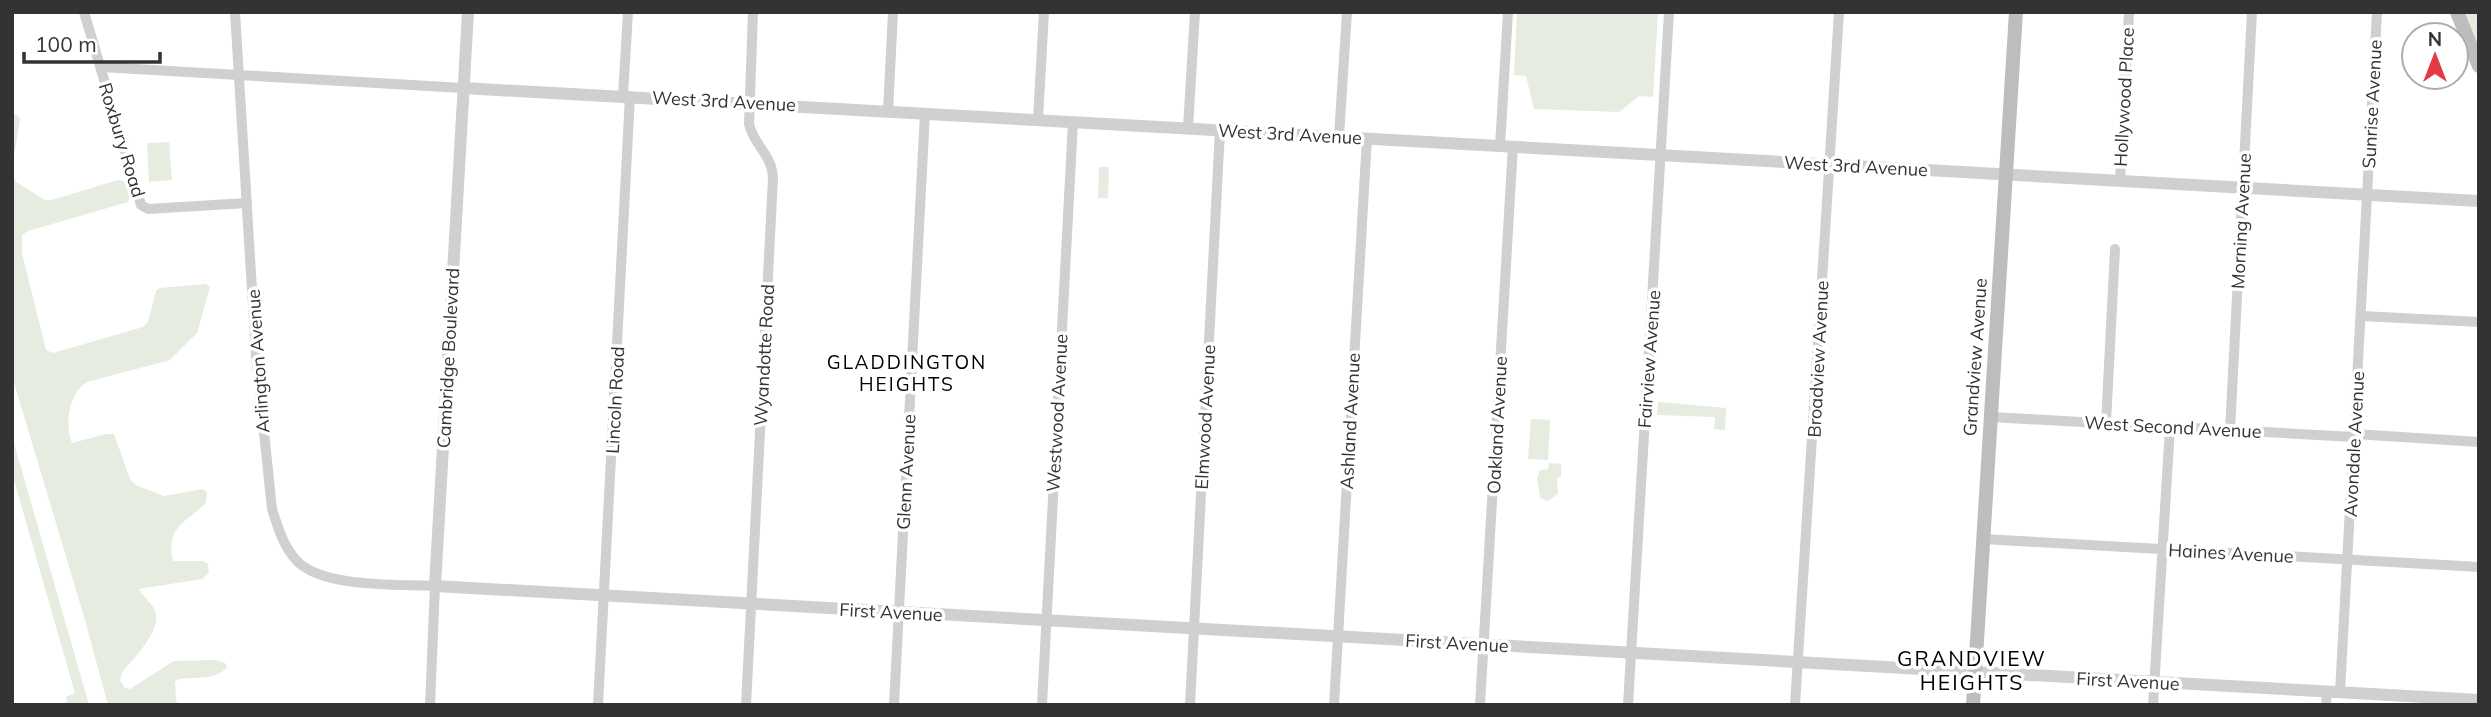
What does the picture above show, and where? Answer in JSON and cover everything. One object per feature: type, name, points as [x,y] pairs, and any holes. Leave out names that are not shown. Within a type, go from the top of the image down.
[{"type":"main road","name":"Grandview Avenue","points":[[1973,705],[2015,12]]},
{"type":"main road","points":[[2456,12],[2478,62]]},
{"type":"street","name":"Roxbury Road","points":[[84,12],[141,205],[148,209],[247,204]]},
{"type":"street","name":"Arlington Avenue","points":[[235,12],[262,424],[272,509],[279,533],[290,553],[300,564],[323,577],[435,586]]},
{"type":"street","name":"Cambridge Boulevard","points":[[430,705],[468,12]]},
{"type":"street","name":"Lincoln Road","points":[[598,705],[628,12]]},
{"type":"street","name":"Wyandotte Road","points":[[746,705],[774,178],[772,163],[751,134],[748,103],[753,12]]},
{"type":"street","points":[[888,111],[893,12]]},
{"type":"street","points":[[1038,119],[1044,12]]},
{"type":"street","points":[[1188,128],[1195,12]]},
{"type":"street","points":[[1339,136],[1347,12]]},
{"type":"street","name":"Oakland Avenue","points":[[1480,705],[1506,146],[1508,12]]},
{"type":"street","name":"Fairview Avenue","points":[[1628,705],[1669,12]]},
{"type":"street","name":"Broadview Avenue","points":[[1795,705],[1839,12]]},
{"type":"street","name":"Hollywood Place","points":[[2120,181],[2129,12]]},
{"type":"street","name":"Morning Avenue","points":[[2230,430],[2252,12]]},
{"type":"street","name":"Sunrise Avenue","points":[[2368,195],[2377,12]]},
{"type":"street","name":"West 3rd Avenue","points":[[101,67],[2479,201]]},
{"type":"street","name":"Glenn Avenue","points":[[894,705],[925,113]]},
{"type":"street","name":"Westwood Avenue","points":[[1042,705],[1073,121]]},
{"type":"street","name":"Elmwood Avenue","points":[[1190,705],[1220,130]]},
{"type":"street","name":"Ashland Avenue","points":[[1334,705],[1367,138]]},
{"type":"street","name":"Avondale Avenue","points":[[2331,696],[2348,560],[2368,195]]},
{"type":"street","points":[[2106,423],[2115,249]]},
{"type":"street","points":[[2362,316],[2479,322]]},
{"type":"street","name":"West Second Avenue","points":[[1991,416],[2479,442]]},
{"type":"street","points":[[2153,705],[2170,426]]},
{"type":"street","name":"Haines Avenue","points":[[1983,539],[2479,567]]},
{"type":"street","name":"First Avenue","points":[[435,586],[2155,682],[2331,696],[2479,700]]},
{"type":"shaded area","points":[[1517,12],[1658,12],[1653,97],[1639,96],[1619,112],[1534,109],[1526,76],[1514,75]]},
{"type":"shaded area","points":[[2457,12],[2479,12],[2479,66],[2470,44],[2470,21],[2461,21]]},
{"type":"shaded area","points":[[12,114],[20,119],[12,169]]},
{"type":"shaded area","points":[[169,142],[172,180],[149,182],[147,143]]},
{"type":"shaded area","points":[[1099,167],[1109,167],[1108,198],[1098,198]]},
{"type":"shaded area","points":[[12,171],[16,182],[45,200],[118,180],[126,182],[130,196],[128,202],[22,235],[22,253],[46,350],[53,353],[143,327],[148,322],[156,291],[160,288],[206,284],[210,287],[197,333],[170,360],[87,382],[72,401],[68,418],[72,443],[114,434],[130,479],[136,485],[164,496],[203,489],[207,492],[206,503],[174,534],[171,550],[173,561],[203,561],[208,564],[209,573],[202,579],[139,589],[152,605],[156,619],[151,636],[122,673],[120,681],[125,688],[130,689],[174,661],[215,660],[225,663],[227,667],[218,674],[179,679],[175,682],[176,701],[179,705],[108,705],[12,376]]},
{"type":"shaded area","points":[[1658,402],[1726,408],[1725,430],[1714,429],[1715,417],[1657,415]]},
{"type":"shaded area","points":[[1531,419],[1550,420],[1548,460],[1528,459]]},
{"type":"shaded area","points":[[12,436],[89,705],[68,705],[66,697],[75,693],[12,473]]},
{"type":"shaded area","points":[[1549,463],[1561,464],[1561,476],[1557,479],[1558,494],[1548,501],[1540,498],[1537,478],[1540,470],[1548,469]]},
{"type":"district","name":"GLADDINGTON HEIGHTS","points":[[907,373]]},
{"type":"district","name":"GRANDVIEW HEIGHTS","points":[[1972,670]]}]
